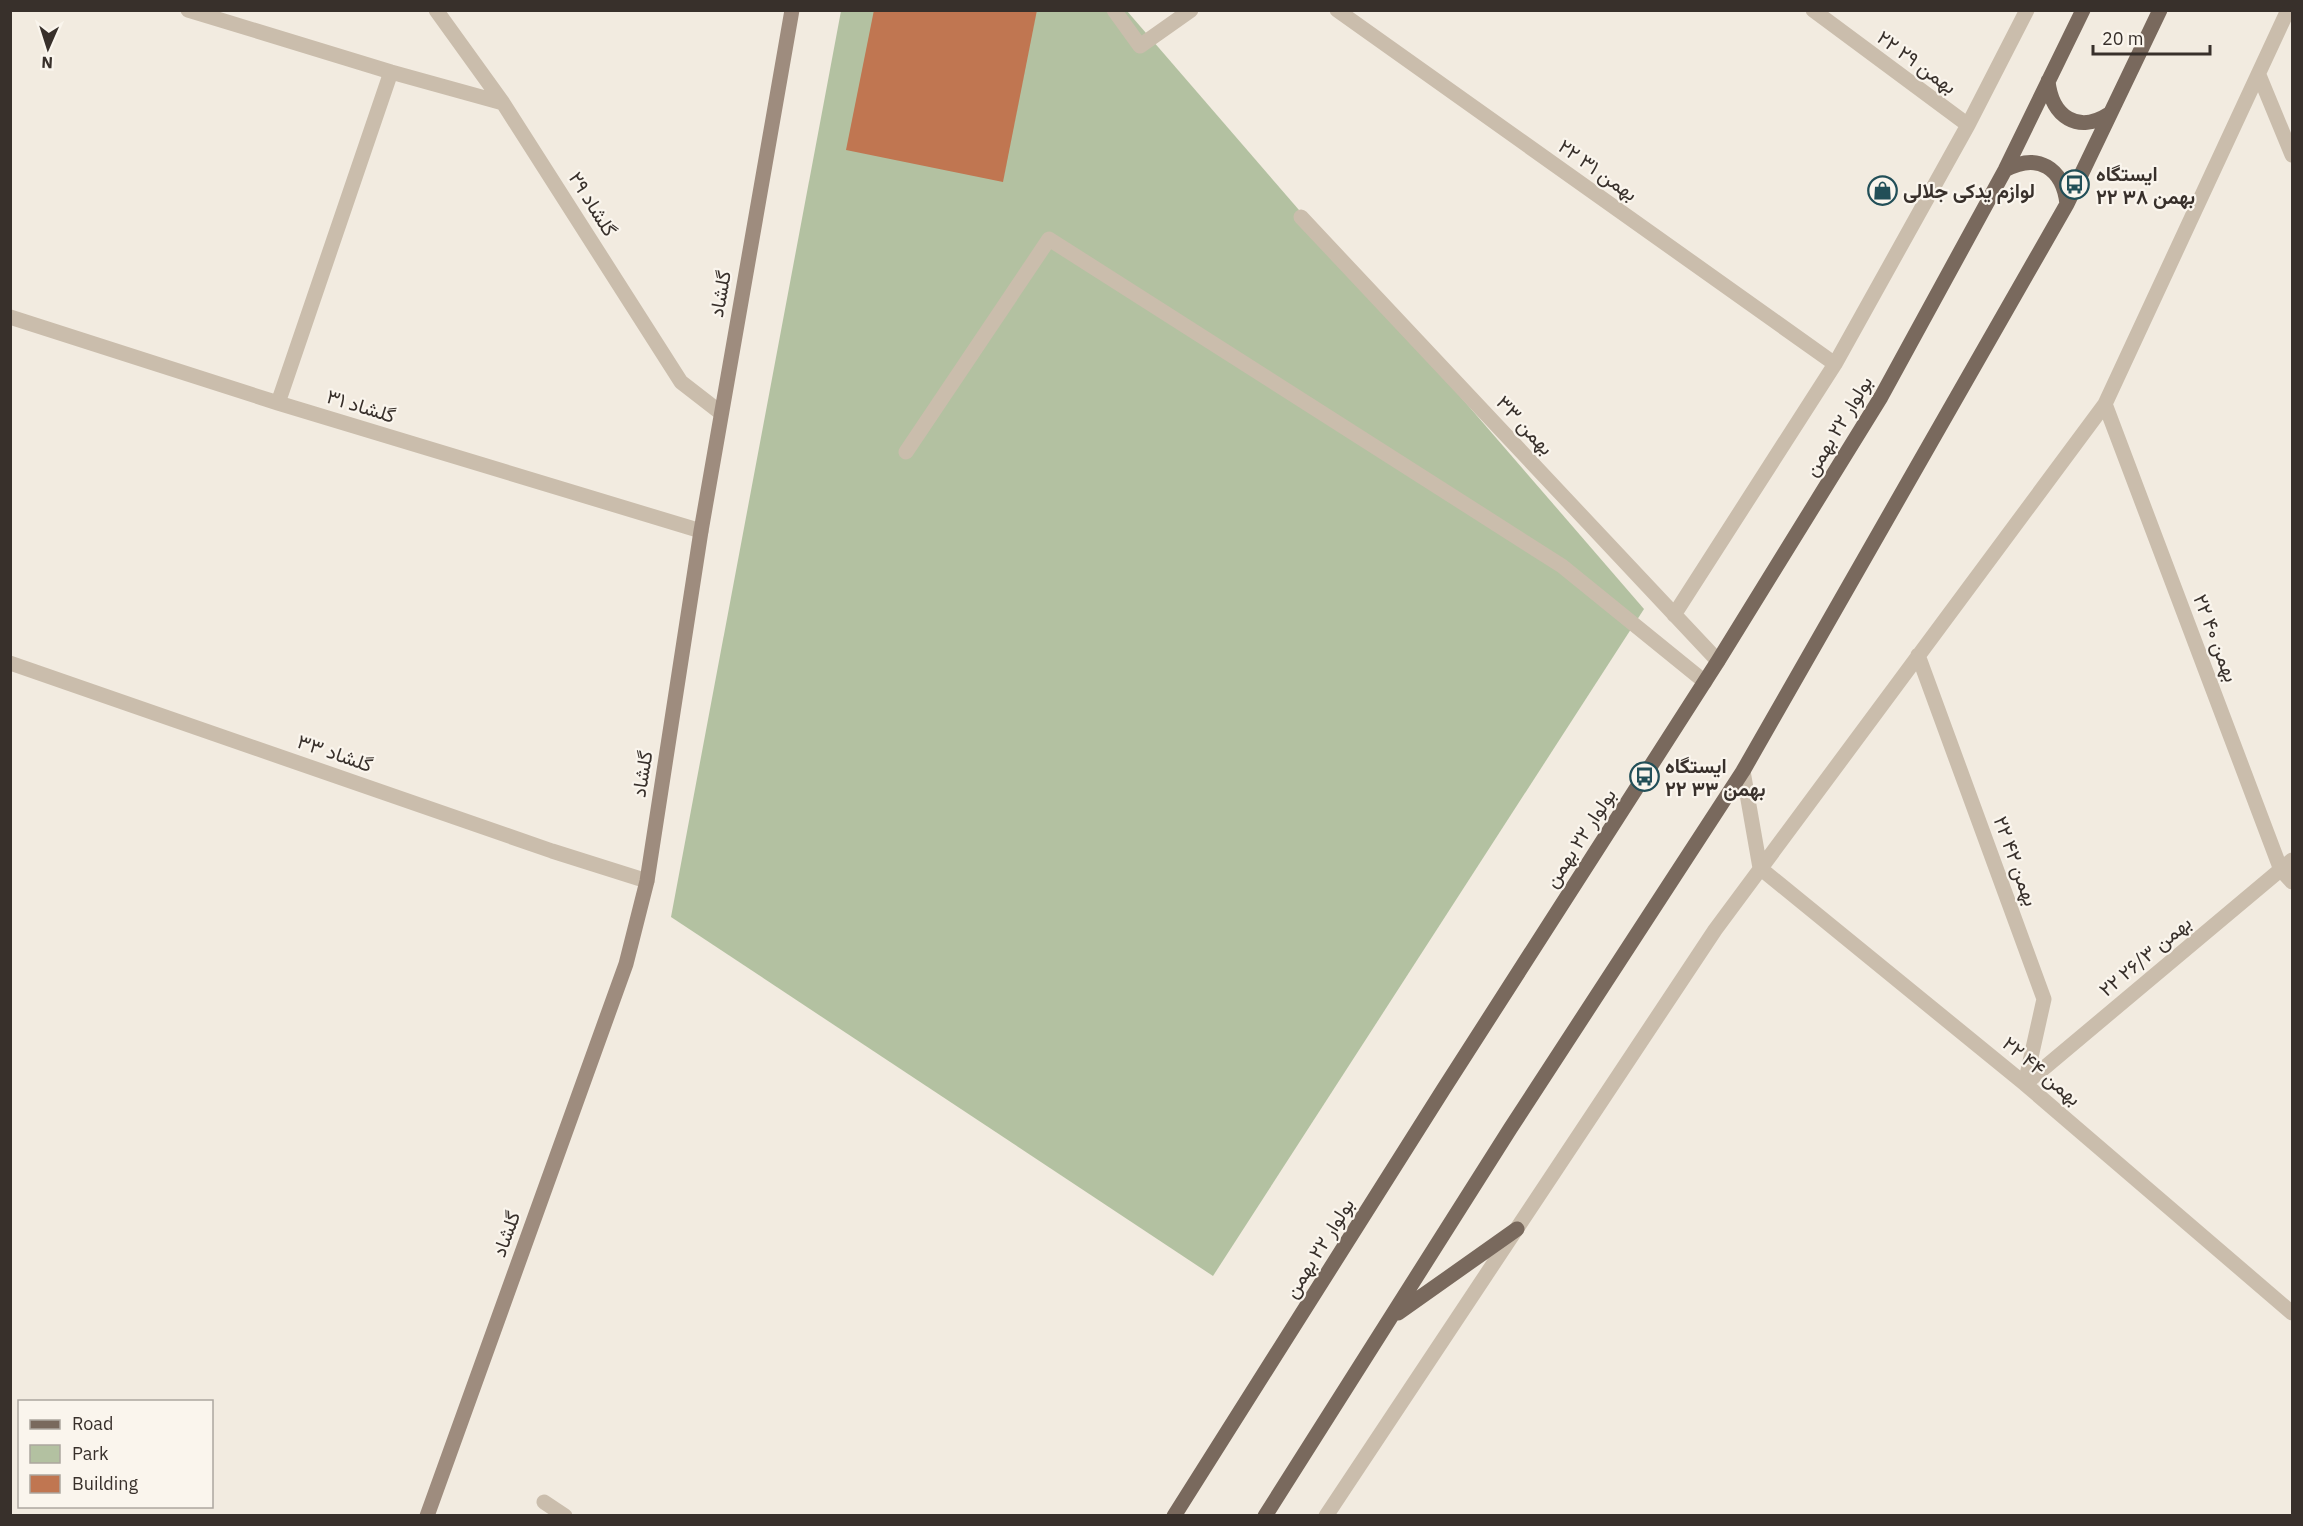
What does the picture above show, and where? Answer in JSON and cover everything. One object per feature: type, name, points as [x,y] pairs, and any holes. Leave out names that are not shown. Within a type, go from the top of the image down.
[{"type":"main road","name":"بولوار ۲۲ بهمن","points":[[1174,1515],[1705,682],[1881,397],[2005,170],[2083,10]]},
{"type":"main road","points":[[1265,1515],[1743,771],[2067,204],[2160,10]]},
{"type":"main road","points":[[2048,81],[2050,96],[2056,108],[2067,118],[2078,123],[2089,123],[2109,114]]},
{"type":"main road","points":[[2005,170],[2026,162],[2048,166],[2059,176],[2065,189],[2067,204]]},
{"type":"main road","points":[[1390,1318],[1517,1229]]},
{"type":"street","points":[[188,10],[391,72],[503,103]]},
{"type":"street","name":"گلشاد ۲۹","points":[[436,10],[503,103],[681,382],[721,412]]},
{"type":"street","name":"گلشاد","points":[[427,1515],[627,964],[647,880],[701,531],[792,10]]},
{"type":"street","points":[[1114,10],[1140,46],[1191,10]]},
{"type":"street","name":"۲۲ بهمن ۳۱","points":[[1337,10],[1835,364]]},
{"type":"street","name":"۲۲ بهمن ۲۹","points":[[1813,10],[1968,125]]},
{"type":"street","points":[[1674,615],[1835,364],[1968,125],[2027,10]]},
{"type":"street","points":[[1326,1515],[1715,930],[2105,404],[2288,10]]},
{"type":"street","points":[[278,403],[391,72]]},
{"type":"street","points":[[2259,75],[2292,155]]},
{"type":"street","name":"بهمن ۳۳","points":[[1301,217],[1718,661]]},
{"type":"street","points":[[906,452],[1049,239],[1562,566],[1705,682]]},
{"type":"street","name":"گلشاد ۳۱","points":[[10,317],[278,403],[701,531]]},
{"type":"street","name":"۲۲ بهمن ۴۰","points":[[2105,404],[2292,882]]},
{"type":"street","name":"۲۲ بهمن ۴۲","points":[[1917,656],[2044,999],[2025,1084]]},
{"type":"street","name":"گلشاد ۳۳","points":[[10,663],[552,851],[647,880]]},
{"type":"street","points":[[1743,771],[1760,868]]},
{"type":"street","name":"۲۲ بهمن ۲۶/۳","points":[[2025,1084],[2287,865]]},
{"type":"street","name":"۲۲ بهمن ۴۴","points":[[1760,868],[2025,1084],[2292,1313]]},
{"type":"street","points":[[544,1502],[565,1515]]},
{"type":"green space","points":[[841,11],[1127,11],[1644,609],[1213,1276],[671,917]]},
{"type":"building","points":[[874,10],[1037,10],[1003,182],[846,150]]},
{"type":"place","name":"ایستگاه ۲۲ بهمن ۳۸","points":[[2075,185]]},
{"type":"place","name":"لوازم یدکی جلالی","points":[[1882,191]]},
{"type":"place","name":"ایستگاه ۲۲ بهمن ۳۳","points":[[1644,777]]}]
